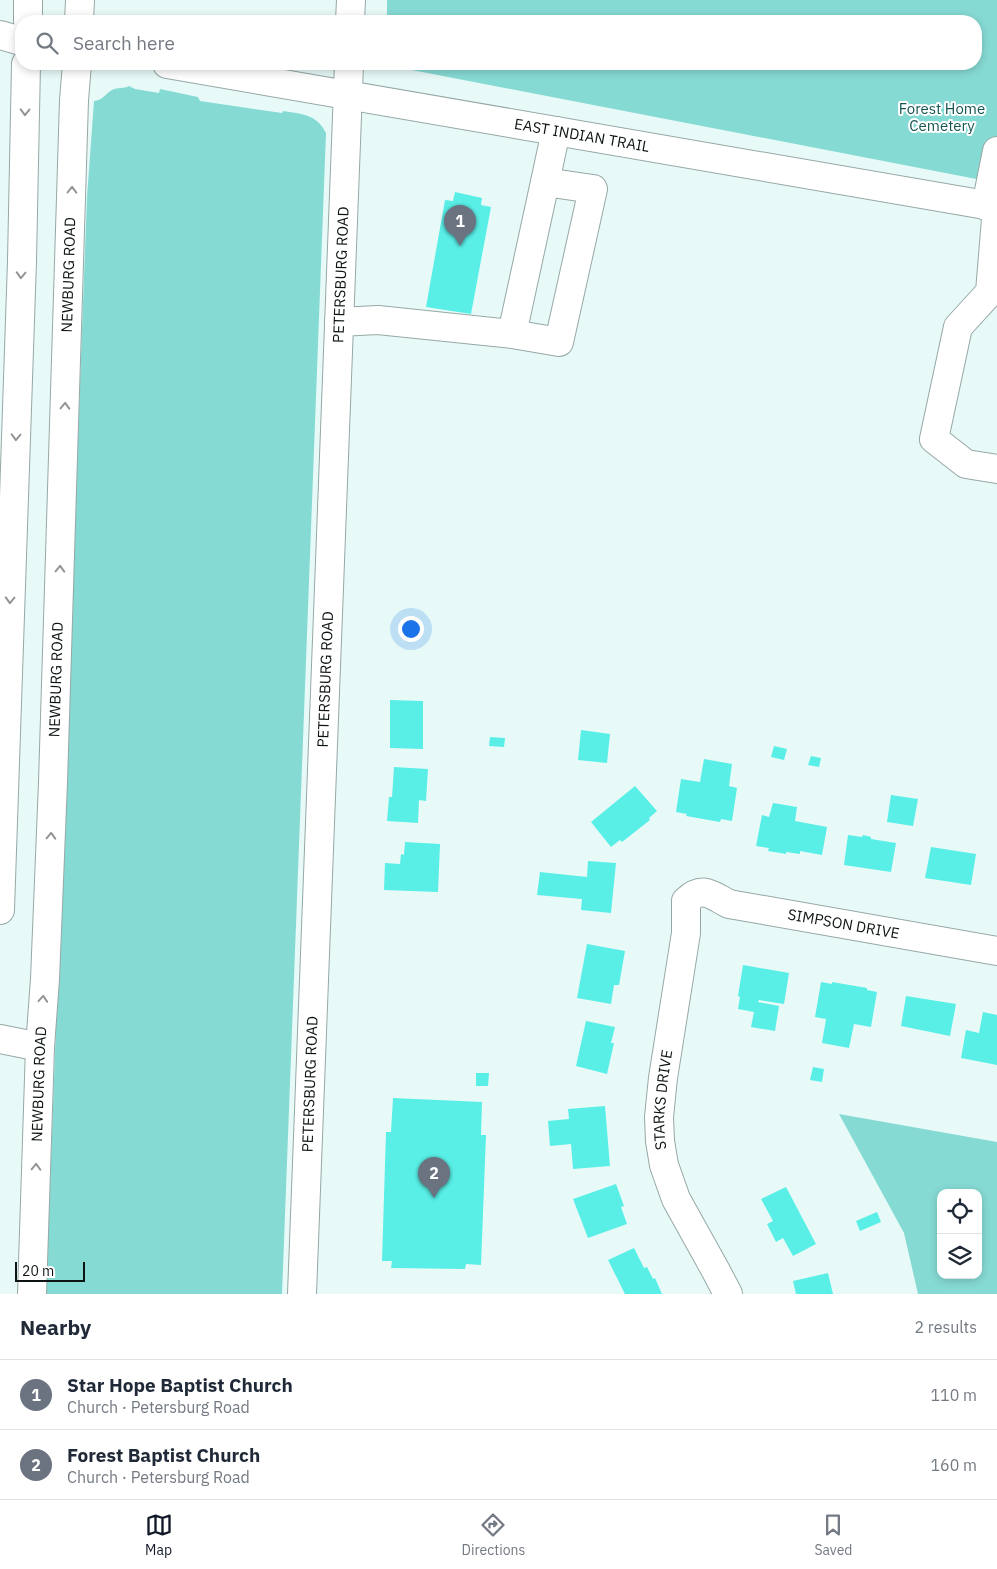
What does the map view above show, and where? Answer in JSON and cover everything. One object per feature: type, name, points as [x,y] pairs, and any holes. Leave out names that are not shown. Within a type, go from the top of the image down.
[{"type":"main road","points":[[28,0],[28,15]]},
{"type":"main road","points":[[79,15],[80,0]]},
{"type":"main road","points":[[350,15],[351,0]]},
{"type":"main road","points":[[0,35],[15,40]]},
{"type":"main road","points":[[0,910],[22,261],[26,70]]},
{"type":"main road","name":"NEWBURG ROAD","points":[[32,1294],[40,1047],[53,782],[74,100],[76,70]]},
{"type":"main road","name":"EAST INDIAN TRAIL","points":[[202,70],[993,207]]},
{"type":"main road","name":"PETERSBURG ROAD","points":[[302,1294],[349,70]]},
{"type":"main road","points":[[512,334],[556,132]]},
{"type":"main road","points":[[997,151],[990,292],[958,327],[934,440],[966,464],[997,469]]},
{"type":"main road","points":[[339,322],[378,320],[512,334],[559,342],[593,189],[545,182]]},
{"type":"main road","name":"SIMPSON DRIVE","points":[[693,894],[703,892],[729,904],[997,951]]},
{"type":"main road","name":"STARKS DRIVE","points":[[693,894],[686,901],[686,933],[662,1078],[659,1118],[660,1141],[664,1165],[676,1199],[728,1294]]},
{"type":"main road","points":[[0,1039],[40,1047]]},
{"type":"green space","name":"Forest Home Cemetery","points":[[387,0],[997,0],[997,183],[412,70],[982,70],[982,15],[387,15]]},
{"type":"green space","points":[[129,86],[135,89],[159,93],[160,89],[198,97],[200,101],[282,113],[283,111],[302,114],[313,118],[326,133],[282,1294],[46,1294],[87,197],[94,101],[102,98],[112,90]]},
{"type":"green space","points":[[839,1114],[997,1142],[997,1294],[918,1294],[904,1233]]},
{"type":"building","points":[[455,192],[482,198],[481,205],[491,207],[471,314],[426,307],[445,200],[453,201]]},
{"type":"building","points":[[390,700],[423,701],[423,749],[390,748]]},
{"type":"building","points":[[581,730],[610,734],[607,763],[578,760]]},
{"type":"building","points":[[490,737],[505,738],[504,747],[489,746]]},
{"type":"building","points":[[774,746],[787,749],[784,760],[771,757]]},
{"type":"building","points":[[811,756],[821,758],[819,767],[808,765]]},
{"type":"building","points":[[704,759],[732,764],[729,786],[737,788],[732,821],[721,819],[720,822],[686,816],[687,814],[676,812],[681,779],[700,782]]},
{"type":"building","points":[[394,767],[428,769],[426,801],[419,800],[418,823],[387,821],[389,797],[392,797]]},
{"type":"building","points":[[635,786],[657,811],[649,818],[650,820],[622,842],[620,840],[611,847],[591,822]]},
{"type":"building","points":[[891,795],[918,799],[913,826],[887,822]]},
{"type":"building","points":[[773,803],[797,807],[795,821],[827,827],[822,855],[800,851],[800,854],[786,852],[786,854],[768,851],[769,848],[756,846],[762,815],[769,817]]},
{"type":"building","points":[[848,835],[862,837],[863,835],[871,837],[871,839],[896,843],[891,872],[844,865]]},
{"type":"building","points":[[405,842],[440,844],[438,892],[384,890],[385,863],[400,864],[401,854],[404,855]]},
{"type":"building","points":[[931,847],[976,854],[971,885],[925,878]]},
{"type":"building","points":[[588,861],[616,863],[611,913],[581,910],[582,899],[537,895],[540,872],[587,877]]},
{"type":"building","points":[[587,944],[625,951],[619,985],[614,985],[611,1004],[577,998]]},
{"type":"building","points":[[743,965],[789,973],[784,1004],[759,1000],[758,1002],[779,1006],[775,1031],[751,1027],[754,1012],[738,1009]]},
{"type":"building","points":[[821,982],[867,988],[867,990],[877,992],[871,1027],[854,1024],[849,1048],[822,1043],[826,1019],[815,1017]]},
{"type":"building","points":[[906,996],[956,1004],[950,1036],[901,1026]]},
{"type":"building","points":[[983,1012],[997,1015],[997,1065],[961,1058],[966,1030],[979,1033]]},
{"type":"building","points":[[586,1021],[615,1027],[611,1043],[614,1043],[607,1074],[576,1066]]},
{"type":"building","points":[[813,1067],[824,1069],[822,1082],[810,1080]]},
{"type":"building","points":[[476,1073],[489,1073],[488,1086],[476,1086]]},
{"type":"building","points":[[393,1098],[482,1102],[481,1135],[486,1135],[481,1265],[466,1264],[465,1269],[391,1268],[392,1261],[382,1261],[386,1132],[391,1132]]},
{"type":"building","points":[[605,1106],[610,1166],[573,1169],[571,1144],[550,1146],[548,1121],[569,1119],[568,1109]]},
{"type":"building","points":[[616,1184],[624,1206],[621,1207],[627,1224],[588,1238],[573,1199]]},
{"type":"building","points":[[786,1187],[816,1244],[793,1256],[783,1238],[776,1242],[767,1224],[773,1221],[761,1199]]},
{"type":"building","points":[[877,1212],[881,1222],[860,1231],[856,1221]]},
{"type":"building","points":[[634,1248],[644,1268],[647,1267],[653,1279],[655,1278],[662,1294],[625,1294],[608,1260]]},
{"type":"building","points":[[828,1273],[833,1294],[796,1294],[793,1281]]},
{"type":"place","name":"Star Hope Baptist Church","points":[[460,246]]},
{"type":"place","name":"Forest Baptist Church","points":[[434,1198]]}]
